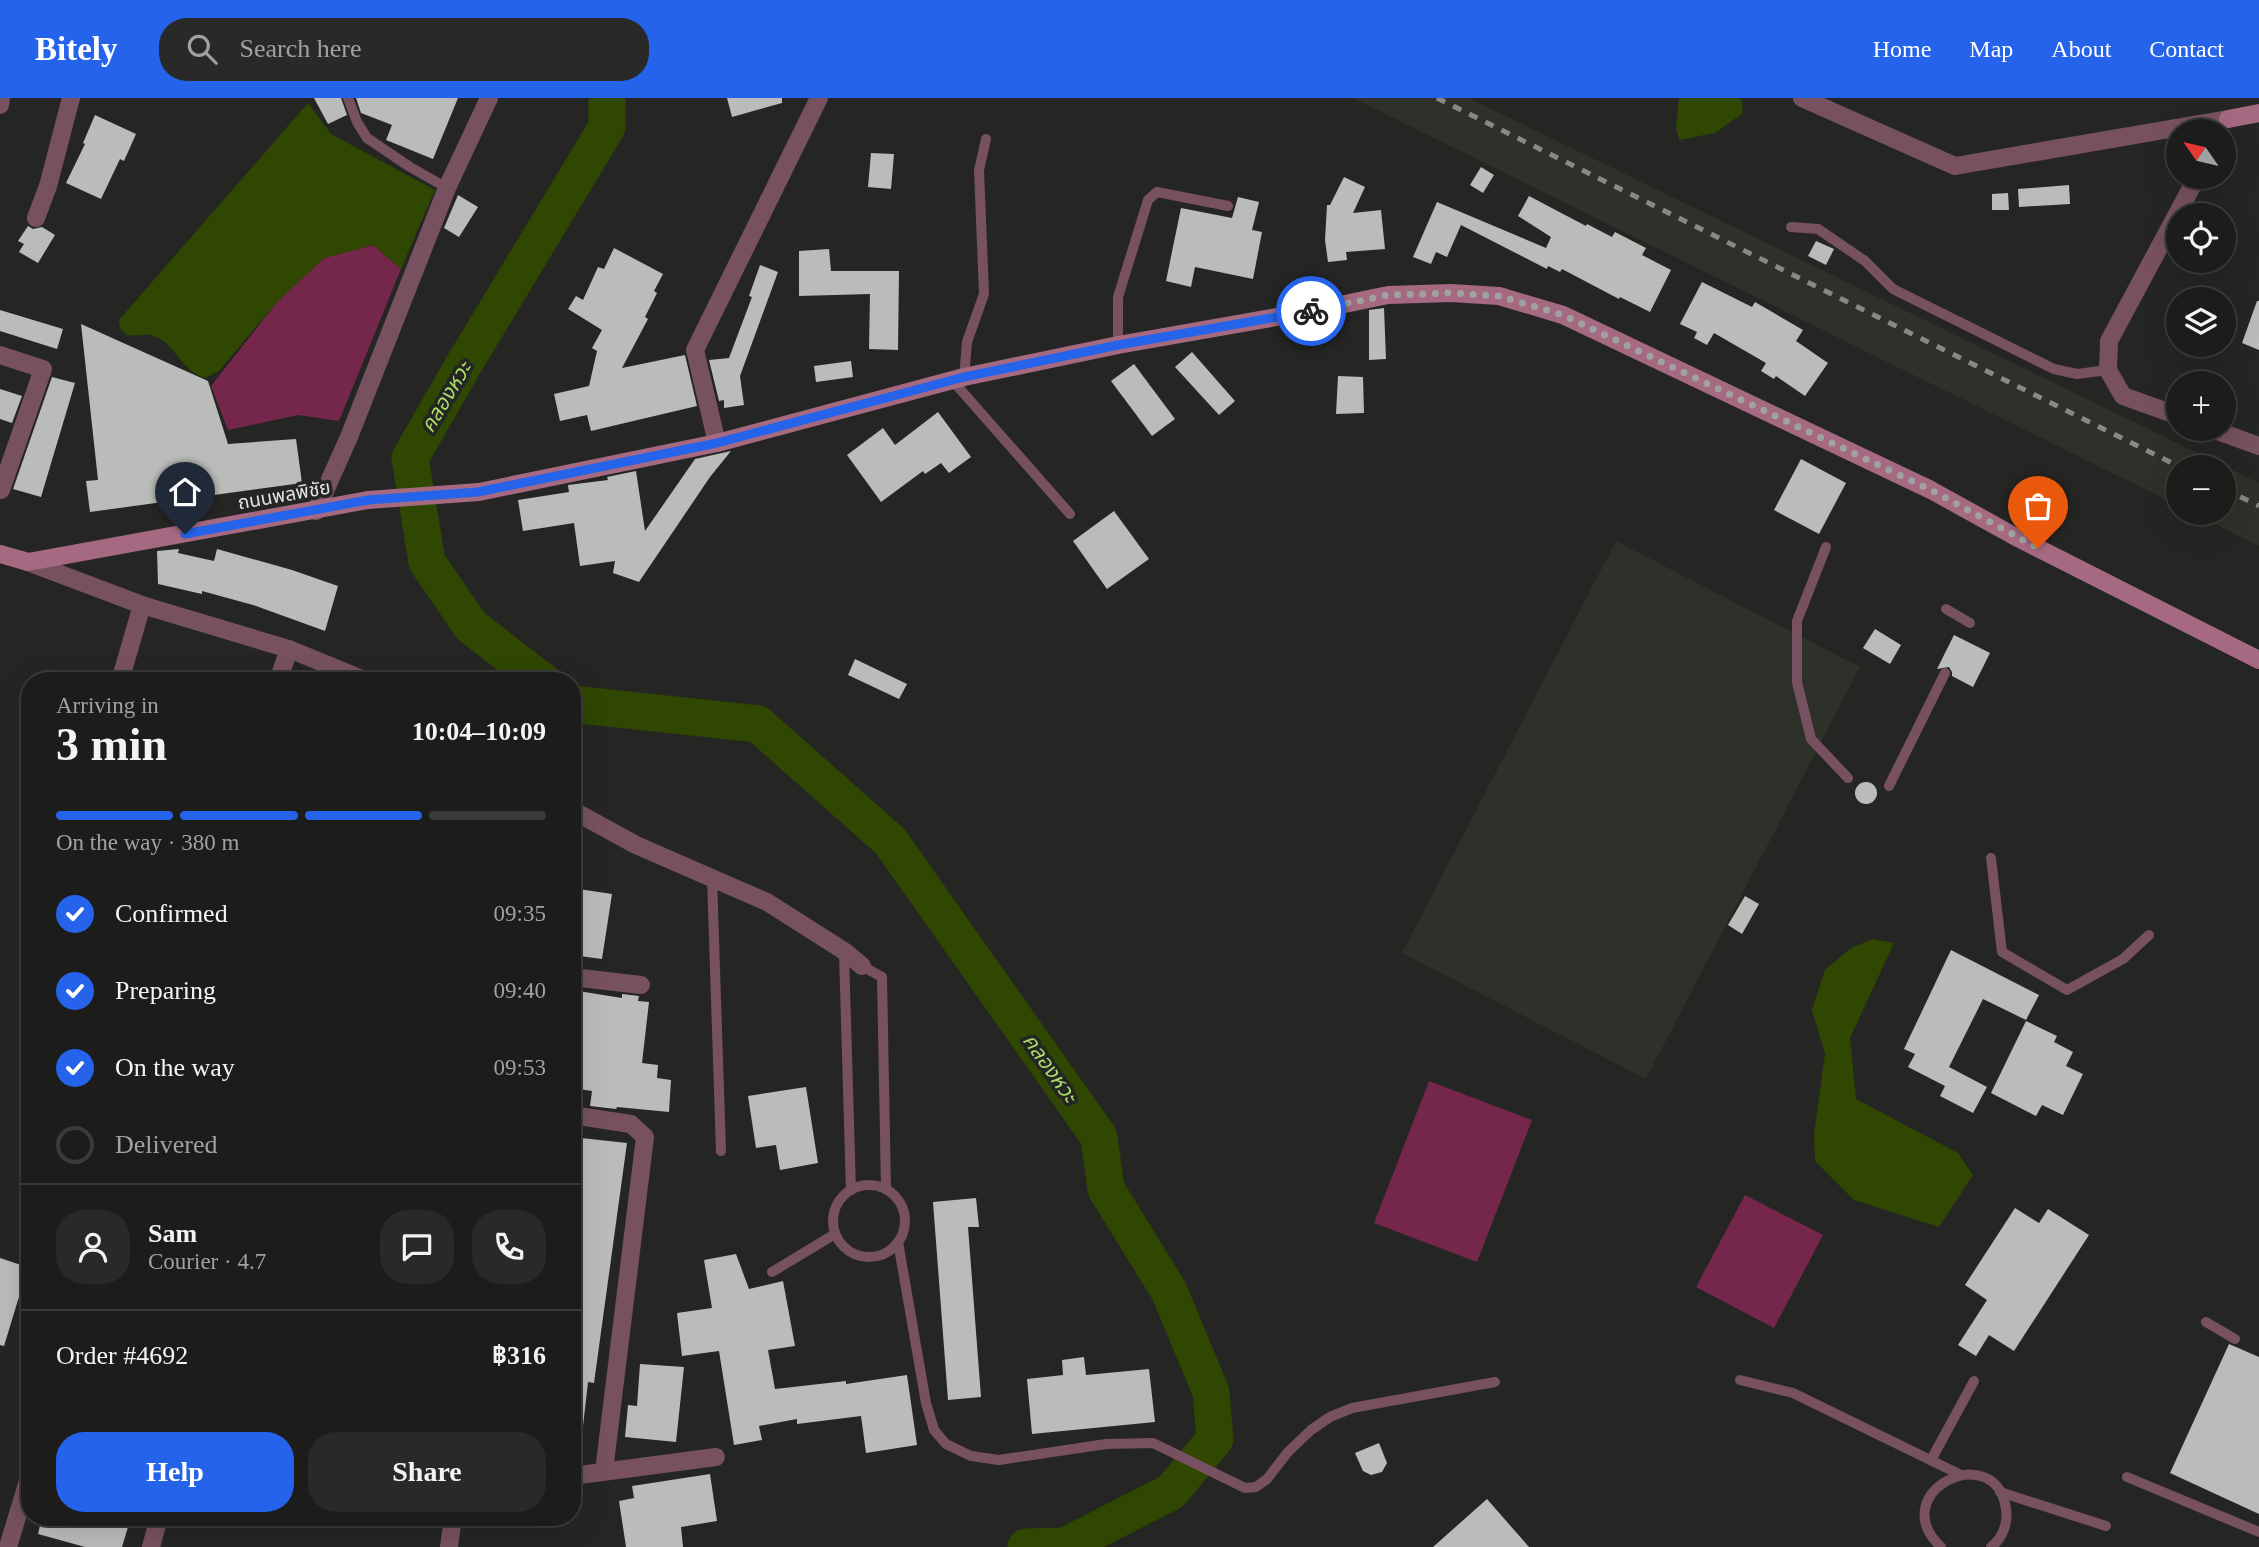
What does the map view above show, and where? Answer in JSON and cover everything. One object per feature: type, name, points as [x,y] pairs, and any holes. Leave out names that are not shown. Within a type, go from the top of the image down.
[{"type":"street","points":[[0,105],[1,98]]},
{"type":"street","points":[[36,218],[71,98]]},
{"type":"street","points":[[316,511],[349,437],[447,188],[489,98]]},
{"type":"street","points":[[717,443],[695,351],[819,98]]},
{"type":"street","points":[[1801,98],[1955,166],[2166,134]]},
{"type":"street","points":[[2236,121],[2259,113]]},
{"type":"street","points":[[2166,411],[2123,396],[2108,370],[2109,341],[2191,189]]},
{"type":"street","name":"ถนนพลพิชัย","points":[[0,554],[28,562],[368,500],[478,492],[717,443],[958,379],[1118,345],[1388,295],[1451,293],[1499,296],[1563,315],[1931,490],[2014,536],[2258,658]]},
{"type":"street","points":[[0,355],[43,369],[1,490]]},
{"type":"street","points":[[2236,438],[2259,446]]},
{"type":"street","points":[[28,562],[142,604],[289,649],[345,672]]},
{"type":"street","points":[[123,672],[142,604]]},
{"type":"street","points":[[281,672],[289,649]]},
{"type":"street","points":[[581,815],[636,845],[767,902],[844,951],[862,966]]},
{"type":"street","points":[[581,978],[641,985]]},
{"type":"street","points":[[581,1116],[631,1124],[645,1138],[604,1471]]},
{"type":"street","points":[[581,1475],[716,1457]]},
{"type":"street","points":[[8,1547],[21,1504]]},
{"type":"street","points":[[151,1547],[157,1526]]},
{"type":"street","points":[[449,1547],[452,1526]]},
{"type":"lane","points":[[348,98],[357,122],[367,138],[447,188]]},
{"type":"lane","points":[[986,139],[979,170],[984,294],[967,342],[958,379],[1070,514]]},
{"type":"lane","points":[[1118,345],[1118,297],[1148,200],[1157,192],[1228,206]]},
{"type":"lane","points":[[1791,227],[1818,229],[1865,261],[1893,289],[2054,369],[2077,374],[2108,370]]},
{"type":"lane","points":[[1826,547],[1797,621],[1797,682],[1811,739],[1848,778]]},
{"type":"lane","points":[[1945,609],[1970,622]]},
{"type":"lane","points":[[1889,786],[1945,673]]},
{"type":"lane","points":[[1991,858],[2002,952],[2067,990],[2123,959],[2149,935]]},
{"type":"lane","points":[[712,878],[721,1151]]},
{"type":"lane","points":[[844,951],[851,1190]]},
{"type":"lane","points":[[862,966],[882,978],[886,1189]]},
{"type":"lane","points":[[875,1185],[896,1197],[902,1207],[904,1231],[898,1242],[881,1256],[859,1256],[840,1244],[835,1234],[835,1209],[841,1198],[851,1190],[875,1185]]},
{"type":"lane","points":[[772,1272],[835,1234]]},
{"type":"lane","points":[[898,1242],[926,1403],[934,1430],[946,1444],[971,1456],[999,1460],[1106,1444],[1153,1443],[1245,1488],[1256,1487],[1267,1479],[1288,1452],[1311,1430],[1330,1417],[1352,1408],[1496,1382]]},
{"type":"lane","points":[[2206,1322],[2235,1339]]},
{"type":"lane","points":[[1740,1380],[1793,1393],[1961,1475],[1983,1478],[2000,1492],[2106,1526]]},
{"type":"lane","points":[[1931,1460],[1974,1381]]},
{"type":"lane","points":[[1941,1547],[1927,1527],[1929,1500],[1936,1488],[1947,1479],[1961,1475]]},
{"type":"lane","points":[[2127,1477],[2259,1532]]},
{"type":"lane","points":[[1991,1547],[2004,1532],[2007,1519],[2006,1505],[2000,1492]]},
{"type":"shaded area","points":[[1353,98],[1469,98],[2166,438],[2166,441],[2173,441],[2202,455],[2166,455],[2166,500]]},
{"type":"shaded area","points":[[1679,98],[1738,98],[1741,99],[1743,113],[1715,133],[1679,140],[1676,128]]},
{"type":"shaded area","points":[[308,103],[331,134],[435,190],[401,269],[373,245],[324,258],[278,301],[219,371],[205,378],[190,369],[161,339],[151,335],[127,335],[120,328],[119,320]]},
{"type":"shaded area","points":[[373,245],[401,269],[339,421],[298,415],[228,430],[211,386],[278,301],[324,258]]},
{"type":"shaded area","points":[[2236,472],[2259,483],[2259,546],[2216,525],[2236,525]]},
{"type":"shaded area","points":[[1616,541],[1860,667],[1646,1079],[1402,953]]},
{"type":"shaded area","points":[[1873,939],[1894,943],[1850,1038],[1856,1099],[1958,1153],[1973,1175],[1939,1227],[1854,1200],[1815,1161],[1814,1134],[1825,1054],[1812,1010],[1825,970],[1851,948]]},
{"type":"shaded area","points":[[1429,1081],[1532,1120],[1477,1262],[1374,1223]]},
{"type":"shaded area","points":[[1745,1195],[1823,1235],[1774,1328],[1696,1287]]},
{"type":"building","points":[[314,98],[341,98],[347,115],[328,124]]},
{"type":"building","points":[[356,98],[458,98],[433,159],[386,140],[392,125],[361,113]]},
{"type":"building","points":[[727,98],[782,98],[782,103],[732,117]]},
{"type":"building","points":[[95,115],[136,134],[124,161],[120,159],[101,199],[66,183],[85,144],[83,143]]},
{"type":"building","points":[[871,153],[894,154],[891,189],[868,187]]},
{"type":"building","points":[[1481,167],[1494,175],[1483,193],[1470,185]]},
{"type":"building","points":[[1344,177],[1365,187],[1353,213],[1381,210],[1385,249],[1346,252],[1347,260],[1328,262],[1325,240],[1327,205],[1330,205]]},
{"type":"building","points":[[2069,185],[2070,204],[2019,207],[2018,189]]},
{"type":"building","points":[[2008,193],[2009,210],[1992,210],[1992,194]]},
{"type":"building","points":[[458,195],[478,207],[459,237],[444,228]]},
{"type":"building","points":[[1529,196],[1586,226],[1587,224],[1612,237],[1615,232],[1646,248],[1642,255],[1671,270],[1650,312],[1562,269],[1560,272],[1548,266],[1547,269],[1461,225],[1447,257],[1436,252],[1431,264],[1413,257],[1437,202],[1546,248],[1551,237],[1518,216]]},
{"type":"building","points":[[1238,197],[1259,202],[1252,230],[1262,232],[1253,279],[1195,267],[1191,287],[1166,281],[1181,208],[1232,218]]},
{"type":"building","points":[[28,226],[33,229],[42,227],[55,235],[38,263],[19,252],[24,244],[18,241]]},
{"type":"building","points":[[1816,241],[1834,249],[1826,265],[1808,256]]},
{"type":"building","points":[[614,248],[663,274],[645,317],[648,319],[622,368],[685,355],[697,406],[591,431],[587,415],[560,421],[554,394],[589,386],[597,351],[592,348],[602,330],[568,309],[576,296],[583,300],[598,267],[604,269]]},
{"type":"building","points":[[829,249],[831,271],[899,271],[898,350],[869,349],[870,294],[799,296],[799,251]]},
{"type":"building","points":[[760,265],[778,272],[740,376],[744,405],[724,408],[724,400],[719,401],[709,360],[729,358],[752,297],[749,296]]},
{"type":"building","points":[[1702,282],[1752,307],[1755,302],[1803,330],[1796,341],[1828,363],[1805,396],[1776,376],[1774,379],[1761,371],[1766,363],[1714,333],[1707,345],[1694,338],[1697,332],[1680,324]]},
{"type":"building","points":[[2259,301],[2259,350],[2242,343]]},
{"type":"building","points":[[1384,308],[1386,359],[1369,360],[1369,310]]},
{"type":"building","points":[[0,310],[63,329],[57,349],[0,331]]},
{"type":"building","points":[[81,324],[208,381],[228,444],[296,439],[302,483],[90,512],[86,481],[98,480]]},
{"type":"building","points":[[1192,352],[1235,401],[1219,415],[1175,367]]},
{"type":"building","points":[[851,361],[853,377],[816,382],[814,366]]},
{"type":"building","points":[[1134,364],[1175,419],[1152,436],[1111,381]]},
{"type":"building","points":[[1338,376],[1363,377],[1364,413],[1336,414]]},
{"type":"building","points":[[52,377],[75,383],[41,497],[13,489]]},
{"type":"building","points":[[0,389],[22,396],[12,423],[0,419]]},
{"type":"building","points":[[938,412],[971,457],[949,473],[941,463],[925,474],[923,471],[881,502],[847,455],[883,428],[895,445]]},
{"type":"building","points":[[731,451],[710,477],[639,582],[613,573],[615,561],[580,566],[574,523],[523,531],[518,500],[569,492],[568,485],[608,480],[607,477],[636,471],[645,531],[695,459]]},
{"type":"building","points":[[1801,459],[1846,483],[1819,534],[1774,510]]},
{"type":"building","points":[[1114,511],[1149,559],[1107,589],[1073,541]]},
{"type":"building","points":[[179,549],[178,553],[214,561],[217,549],[338,586],[325,631],[253,605],[202,591],[202,594],[158,584],[157,551]]},
{"type":"building","points":[[1875,629],[1901,645],[1890,664],[1863,648]]},
{"type":"building","points":[[1954,635],[1990,653],[1973,687],[1952,676],[1949,667],[1937,669]]},
{"type":"building","points":[[855,659],[907,684],[899,699],[848,675]]},
{"type":"building","points":[[1862,782],[1870,782],[1877,789],[1877,797],[1870,804],[1862,804],[1855,797],[1855,789]]},
{"type":"building","points":[[581,889],[612,894],[602,959],[581,956]]},
{"type":"building","points":[[1745,896],[1759,904],[1742,934],[1728,925]]},
{"type":"building","points":[[1951,950],[2039,995],[2026,1020],[1983,999],[1949,1067],[1987,1087],[1973,1113],[1940,1096],[1945,1086],[1908,1067],[1915,1054],[1904,1049]]},
{"type":"building","points":[[581,991],[622,998],[622,994],[639,996],[638,1001],[649,1002],[642,1063],[658,1065],[657,1078],[671,1080],[669,1112],[590,1106],[592,1091],[581,1089]]},
{"type":"building","points":[[2026,1021],[2057,1036],[2054,1042],[2073,1052],[2066,1066],[2083,1074],[2063,1115],[2042,1105],[2036,1116],[1991,1093]]},
{"type":"building","points":[[806,1087],[818,1163],[780,1170],[776,1145],[756,1148],[748,1096]]},
{"type":"building","points":[[581,1138],[627,1143],[594,1383],[588,1382],[583,1426]]},
{"type":"building","points":[[976,1198],[979,1227],[968,1227],[981,1397],[948,1400],[933,1202]]},
{"type":"building","points":[[2015,1208],[2039,1223],[2048,1209],[2089,1235],[2014,1351],[1989,1335],[1976,1356],[1958,1345],[1987,1300],[1965,1285]]},
{"type":"building","points":[[736,1254],[749,1289],[783,1281],[795,1346],[768,1350],[775,1389],[846,1381],[846,1384],[907,1375],[917,1445],[866,1453],[861,1416],[797,1424],[797,1419],[759,1426],[762,1440],[734,1445],[719,1351],[682,1356],[677,1313],[712,1308],[704,1260]]},
{"type":"building","points":[[0,1258],[21,1265],[21,1290],[4,1346],[0,1345]]},
{"type":"building","points":[[2229,1344],[2259,1357],[2259,1514],[2170,1473]]},
{"type":"building","points":[[1084,1357],[1086,1375],[1149,1369],[1155,1422],[1032,1434],[1027,1379],[1063,1375],[1062,1360]]},
{"type":"building","points":[[640,1364],[684,1367],[676,1442],[625,1437],[628,1405],[637,1406]]},
{"type":"building","points":[[1379,1443],[1387,1463],[1382,1472],[1371,1475],[1363,1471],[1355,1453]]},
{"type":"building","points":[[710,1474],[717,1521],[681,1527],[683,1547],[626,1547],[619,1501],[634,1498],[632,1486]]},
{"type":"building","points":[[1487,1499],[1529,1547],[1433,1547]]},
{"type":"building","points":[[40,1526],[128,1526],[122,1547],[85,1547],[38,1534]]},
{"type":"waterway","name":"คลองหวะ","points":[[530,672],[471,626],[427,562],[410,458],[607,127],[607,98]]},
{"type":"waterway","name":"คลองหวะ","points":[[581,705],[758,724],[890,841],[1099,1137],[1106,1189],[1169,1291],[1211,1392],[1215,1439],[1171,1492],[1065,1546],[1026,1547]]},
{"type":"railway","points":[[1437,98],[2166,460]]},
{"type":"railway","points":[[2236,495],[2259,506]]},
{"type":"way so far","points":[[1311,311],[1388,295],[1451,293],[1499,296],[1563,315],[1931,490],[2038,548]]},
{"type":"route","points":[[185,534],[368,500],[478,492],[717,443],[964,377],[1118,345],[1311,311]]}]
